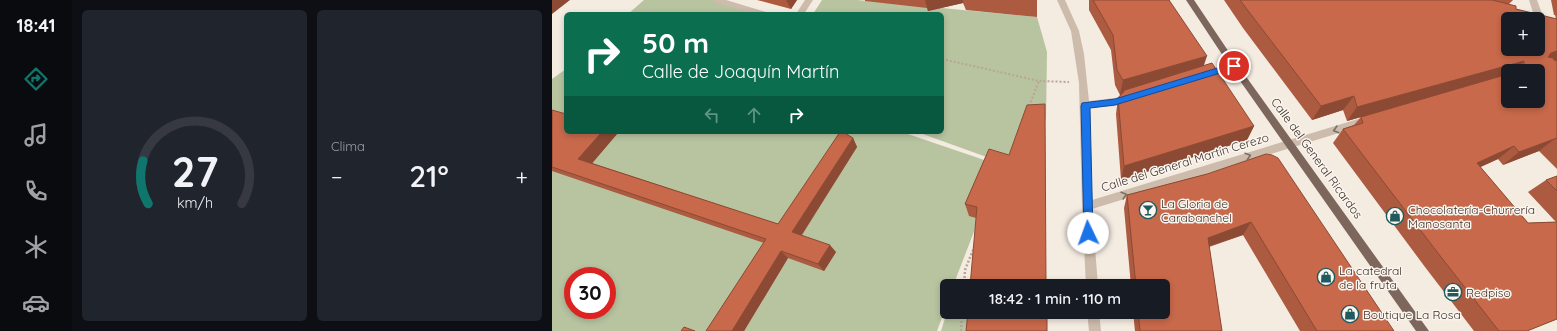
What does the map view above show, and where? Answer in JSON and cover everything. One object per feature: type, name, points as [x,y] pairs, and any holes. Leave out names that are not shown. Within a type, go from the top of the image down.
[{"type":"main road","name":"Calle del General Ricardos","points":[[1190,0],[1234,66],[1423,331]]},
{"type":"street","points":[[717,0],[756,12]]},
{"type":"street","points":[[801,12],[809,0]]},
{"type":"street","points":[[1061,0],[1075,31],[1084,83],[1087,206],[1092,279]]},
{"type":"street","points":[[1533,0],[1536,12]]},
{"type":"street","points":[[1545,31],[1557,46]]},
{"type":"street","points":[[1197,78],[1234,66]]},
{"type":"street","points":[[1085,106],[1115,102],[1137,95]]},
{"type":"street","name":"Calle del General Martín Cerezo","points":[[1087,206],[1290,143],[1380,117]]},
{"type":"street","points":[[1094,319],[1095,331]]},
{"type":"path","points":[[944,59],[1039,81],[1084,83]]},
{"type":"path","points":[[1028,109],[1039,81]]},
{"type":"path","points":[[964,279],[965,270],[976,243]]},
{"type":"path","points":[[961,331],[962,319]]},
{"type":"green space","points":[[644,0],[717,0],[756,12],[630,12]]},
{"type":"green space","points":[[822,0],[857,0],[1037,17],[1047,52],[1046,119],[1009,172],[995,160],[923,134],[944,134],[944,12],[814,12]]},
{"type":"green space","points":[[564,70],[564,134],[908,134],[993,163],[997,172],[956,279],[940,279],[940,319],[941,319],[937,331],[552,331],[552,79]]},
{"type":"green space","points":[[945,319],[969,319],[969,331],[941,331]]},
{"type":"building","points":[[1093,0],[1169,0],[1207,56],[1123,80],[1117,70],[1113,35]]},
{"type":"building","points":[[1240,0],[1492,0],[1516,6],[1516,9],[1528,12],[1501,12],[1501,56],[1545,56],[1545,16],[1557,19],[1557,51],[1551,53],[1548,57],[1553,58],[1555,61],[1557,60],[1557,138],[1519,152],[1514,146],[1477,163],[1528,223],[1557,222],[1557,319],[1527,331],[1499,331],[1343,129],[1363,123],[1361,117],[1501,76],[1501,108],[1545,108],[1545,64],[1524,64],[1524,61],[1513,64],[1501,64],[1501,67],[1357,107],[1354,96],[1321,106]]},
{"type":"building","points":[[1212,63],[1254,126],[1124,166],[1118,98],[1125,90]]},
{"type":"building","points":[[1045,104],[1046,279],[971,279],[977,207],[965,204],[989,149],[1009,155],[1027,105]]},
{"type":"building","points":[[552,110],[564,113],[564,134],[600,134],[578,159],[778,224],[839,134],[846,134],[853,138],[792,232],[830,245],[818,264],[781,251],[732,331],[706,331],[766,239],[552,167]]},
{"type":"building","points":[[1266,154],[1278,158],[1394,331],[1317,331],[1251,222],[1208,238],[1222,331],[1140,331],[1139,319],[1170,319],[1170,279],[1135,279],[1127,195],[1207,174]]},
{"type":"building","points":[[1557,176],[1557,191],[1546,180]]},
{"type":"building","points":[[967,319],[1047,319],[1047,331],[966,331]]},
{"type":"building","points":[[684,327],[695,331],[681,331]]},
{"type":"place","name":"La Gloria de Carabanchel","points":[[1148,210]]},
{"type":"place","name":"Chocolatería-Churrería Manosanta","points":[[1395,216]]},
{"type":"place","name":"La catedral de la fruta","points":[[1326,277]]},
{"type":"place","name":"Redpiso","points":[[1453,292]]},
{"type":"place","name":"Boutique La Rosa","points":[[1350,314]]},
{"type":"route","points":[[1088,233],[1085,106],[1115,102],[1234,66]]}]
